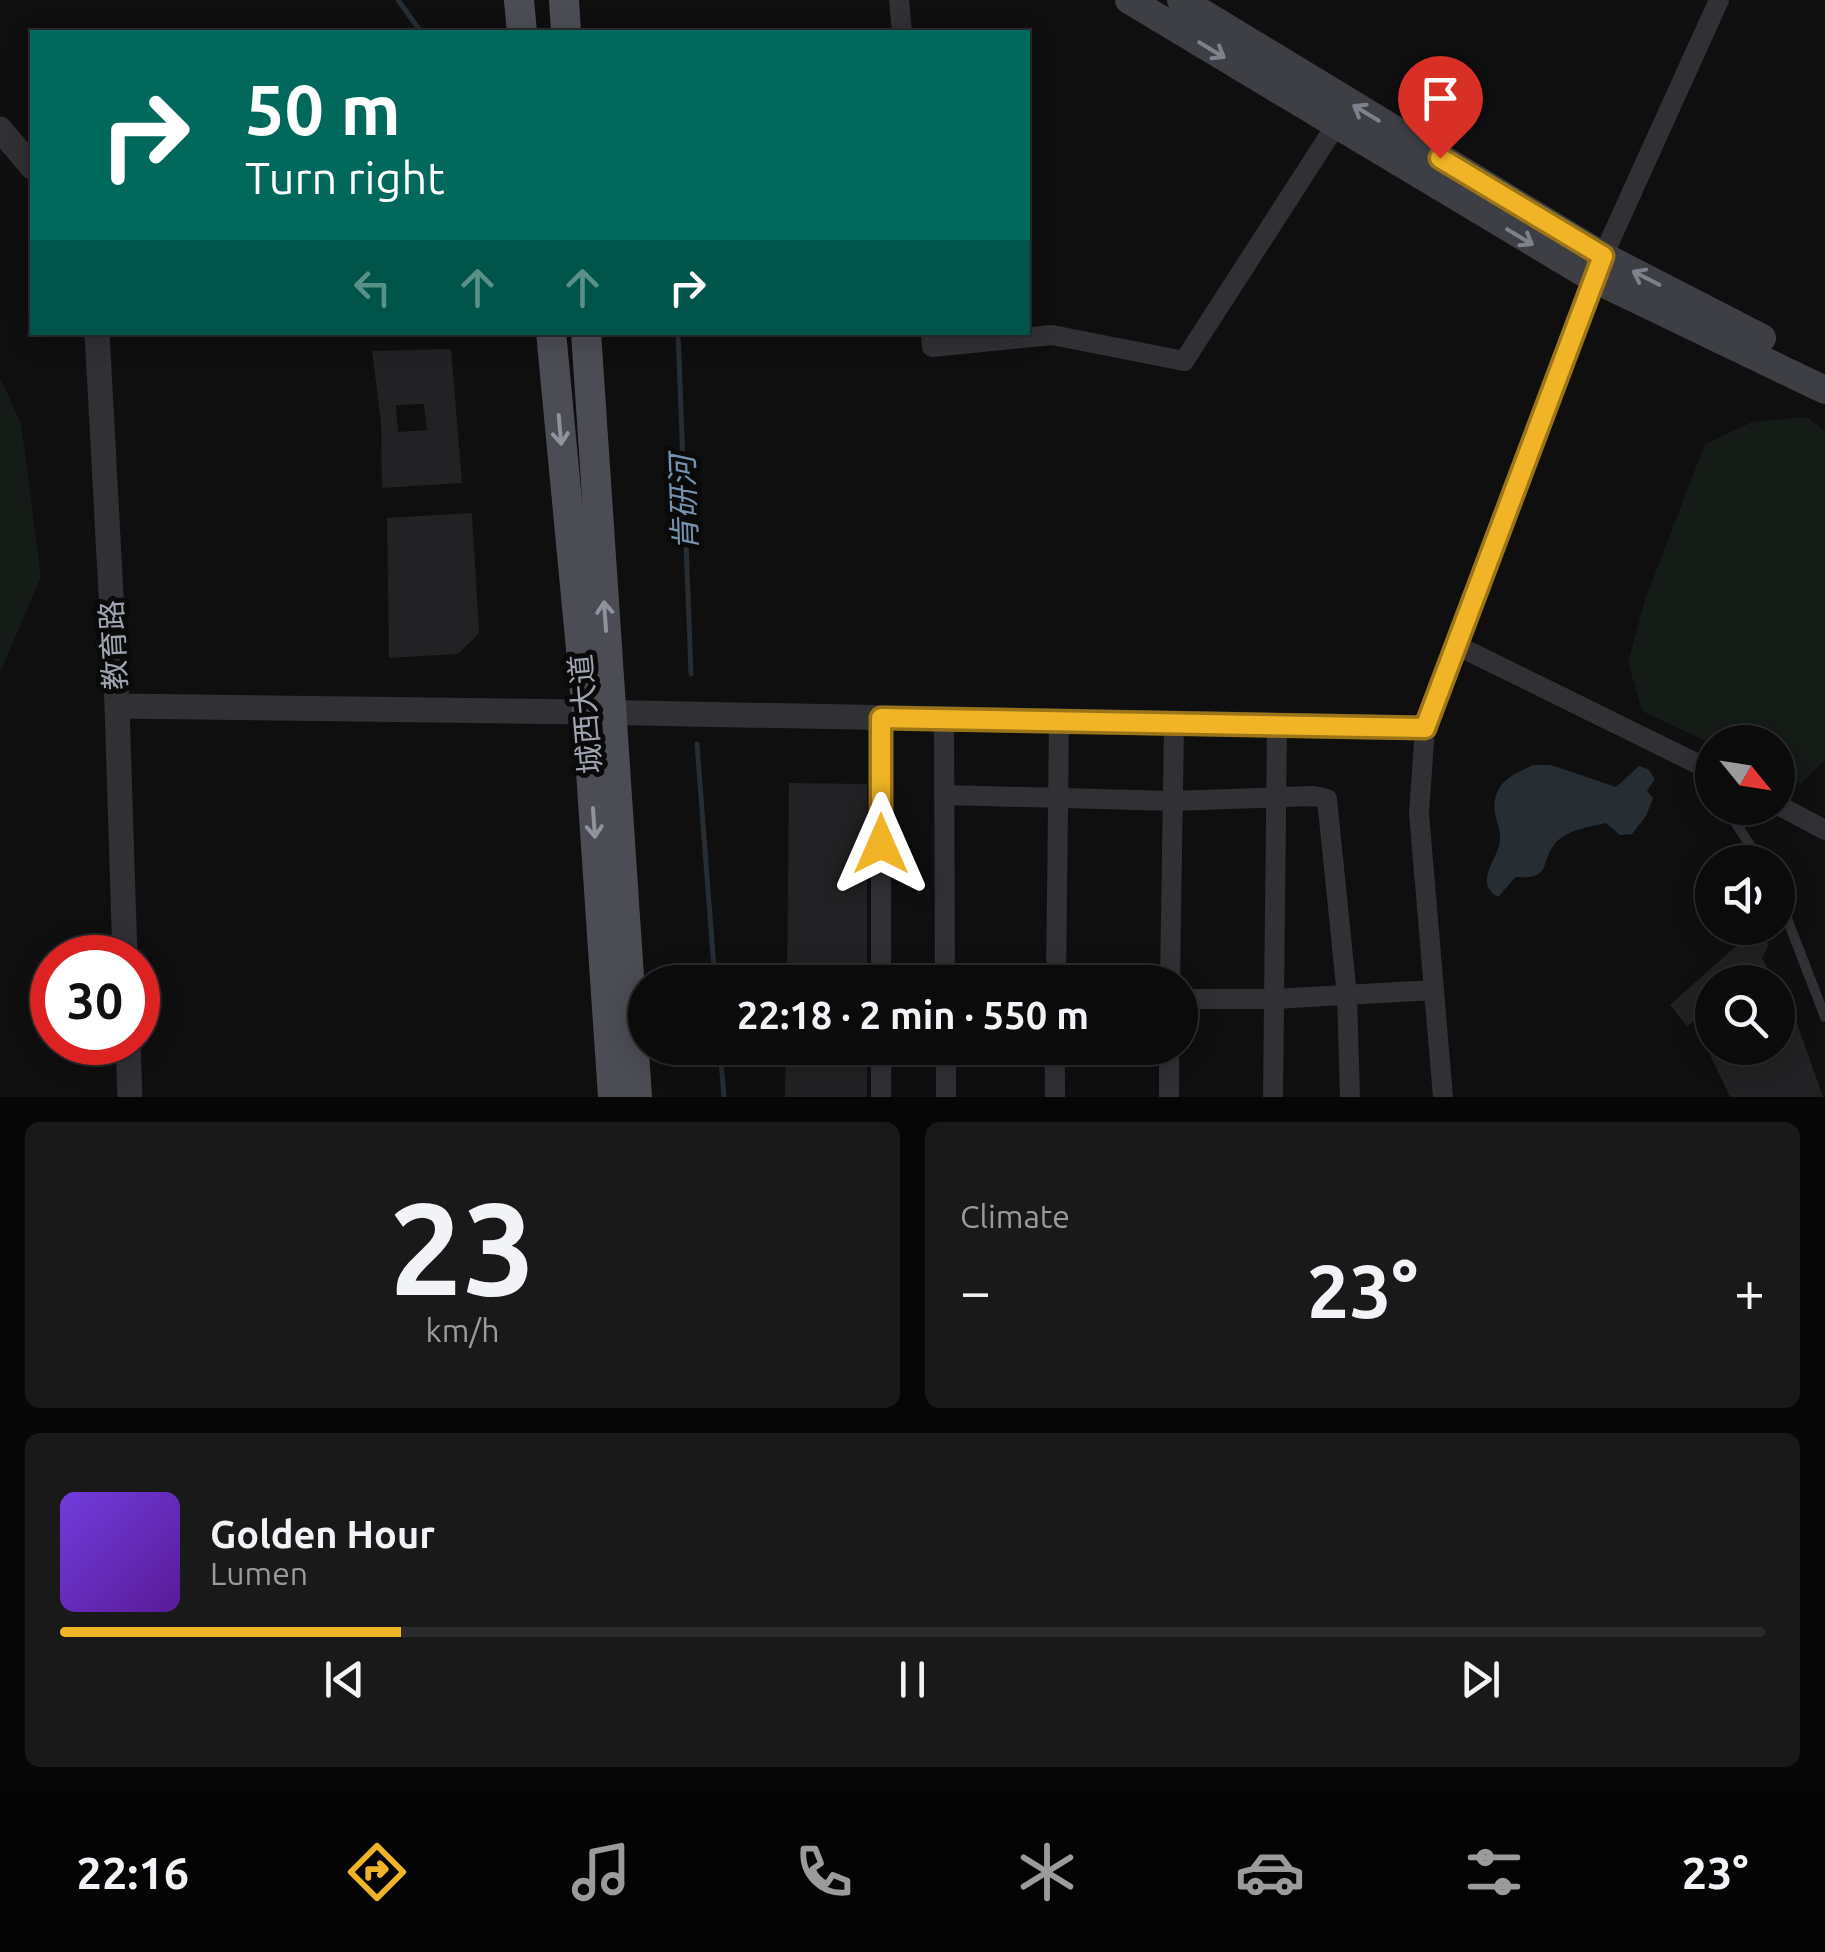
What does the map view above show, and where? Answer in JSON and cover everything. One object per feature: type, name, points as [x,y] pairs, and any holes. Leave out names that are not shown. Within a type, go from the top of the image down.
[{"type":"main road","points":[[520,0],[522,30]]},
{"type":"main road","points":[[564,0],[566,30]]},
{"type":"main road","points":[[1129,0],[1336,125],[1825,390]]},
{"type":"main road","points":[[1180,0],[1599,268],[1825,372]]},
{"type":"main road","name":"城西大道","points":[[551,335],[599,712],[637,1097]]},
{"type":"main road","name":"城西大道","points":[[586,335],[612,1097]]},
{"type":"street","points":[[899,0],[902,30]]},
{"type":"street","points":[[1443,1097],[1418,813],[1425,728],[1599,268],[1719,0]]},
{"type":"street","points":[[931,335],[932,347],[1052,335],[1184,361],[1336,125]]},
{"type":"street","points":[[0,129],[30,165]]},
{"type":"street","name":"教育路","points":[[97,335],[125,935]]},
{"type":"street","points":[[1456,645],[1695,762]]},
{"type":"street","points":[[117,706],[1425,728]]},
{"type":"street","points":[[881,718],[881,965]]},
{"type":"street","points":[[944,719],[946,965]]},
{"type":"street","points":[[1056,965],[1059,722]]},
{"type":"street","points":[[1170,965],[1174,724]]},
{"type":"street","points":[[1273,1097],[1277,725]]},
{"type":"street","points":[[945,795],[1173,801],[1314,796],[1328,799],[1347,996],[1350,1097]]},
{"type":"street","points":[[1795,813],[1825,830]]},
{"type":"street","points":[[1198,999],[1434,990]]},
{"type":"street","points":[[129,1065],[130,1097]]},
{"type":"street","points":[[881,1065],[881,1097]]},
{"type":"street","points":[[946,1065],[946,1097]]},
{"type":"street","points":[[1055,1097],[1056,1065]]},
{"type":"street","points":[[1169,1097],[1170,1065]]},
{"type":"lane","points":[[1795,939],[1825,1017]]},
{"type":"shaded area","points":[[0,378],[21,423],[41,577],[0,673]]},
{"type":"shaded area","points":[[1807,417],[1825,431],[1825,760],[1801,784],[1795,781],[1795,725],[1695,725],[1695,736],[1642,711],[1628,662],[1646,597],[1705,444],[1752,422]]},
{"type":"shaded area","points":[[1533,765],[1551,765],[1616,787],[1639,766],[1648,769],[1655,779],[1647,791],[1653,798],[1646,816],[1632,834],[1620,835],[1606,823],[1571,833],[1554,845],[1540,873],[1516,877],[1498,897],[1487,884],[1500,840],[1495,799],[1507,779]]},
{"type":"building","points":[[451,349],[462,483],[382,488],[381,422],[372,351]],"holes":[[[424,404],[427,430],[398,432],[396,405]]]},
{"type":"building","points":[[472,513],[479,633],[458,654],[389,658],[387,518]]},
{"type":"building","points":[[789,783],[867,784],[867,965],[787,965]]},
{"type":"building","points":[[1737,945],[1768,945],[1762,958],[1766,965],[1715,965]]},
{"type":"building","points":[[1695,983],[1695,1023],[1687,1026],[1670,1005]]},
{"type":"building","points":[[1795,1018],[1823,1097],[1730,1097],[1715,1065],[1795,1065]]},
{"type":"building","points":[[786,1065],[867,1065],[867,1097],[785,1097]]},
{"type":"waterway","name":"肯研河","points":[[398,0],[420,30]]},
{"type":"waterway","name":"肯研河","points":[[678,335],[691,674]]},
{"type":"waterway","name":"肯研河","points":[[697,744],[714,965]]},
{"type":"waterway","name":"肯研河","points":[[721,1065],[724,1097]]},
{"type":"route","points":[[881,844],[881,718],[1425,728],[1603,256],[1440,158]]}]
